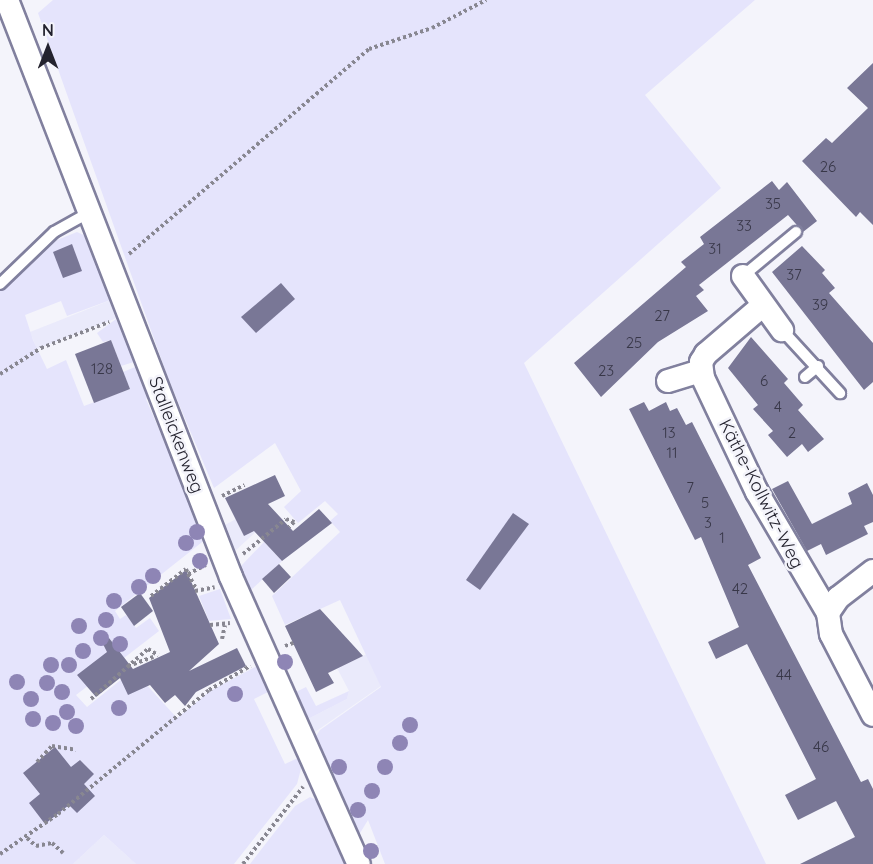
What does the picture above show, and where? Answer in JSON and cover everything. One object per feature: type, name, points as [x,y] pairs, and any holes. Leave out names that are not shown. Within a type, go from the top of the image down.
[{"type":"street","name":"Stalleickenweg","points":[[7,0],[225,563],[359,864]]},
{"type":"street","points":[[743,276],[762,306],[782,330]]},
{"type":"street","points":[[668,381],[701,371],[706,354],[762,306]]},
{"type":"street","name":"Käthe-Kollwitz-Weg","points":[[701,371],[757,492],[828,613],[831,634],[873,715]]},
{"type":"street","points":[[828,613],[838,598],[873,571]]},
{"type":"lane","points":[[0,284],[54,232],[90,212]]},
{"type":"lane","points":[[743,276],[796,232]]},
{"type":"lane","points":[[782,330],[818,366],[840,393]]},
{"type":"lane","points":[[805,377],[818,366]]},
{"type":"path","points":[[112,268],[369,49],[432,28],[486,0]]},
{"type":"path","points":[[0,374],[41,348],[130,314]]},
{"type":"path","points":[[188,574],[225,563],[286,519],[294,522],[289,527]]},
{"type":"path","points":[[151,596],[186,569],[197,590]]},
{"type":"path","points":[[222,639],[225,625]]},
{"type":"path","points":[[91,699],[127,665],[148,649],[156,656],[127,665]]},
{"type":"path","points":[[0,854],[27,837],[209,690],[266,657]]},
{"type":"path","points":[[37,762],[52,746],[75,750]]},
{"type":"path","points":[[243,864],[316,770]]},
{"type":"path","points":[[27,837],[36,846],[52,843],[63,853]]},
{"type":"shaded area","points":[[53,0],[755,0],[645,95],[721,188],[524,363],[766,864],[385,864],[368,820],[357,838],[312,742],[320,730],[381,687],[340,600],[285,625],[272,596],[340,532],[330,521],[338,514],[325,501],[298,523],[284,507],[301,491],[275,443],[214,488],[168,378],[38,13]]},
{"type":"shaded area","points":[[77,232],[88,237],[116,298],[67,316],[61,301],[25,315],[33,340],[47,369],[66,360],[84,406],[130,389],[123,372],[140,365],[151,395],[146,399],[206,539],[115,611],[120,619],[126,615],[136,628],[150,618],[159,631],[76,695],[87,707],[133,670],[177,718],[210,691],[257,666],[272,690],[254,699],[285,764],[300,757],[302,765],[297,784],[234,864],[136,864],[104,835],[73,864],[0,864],[0,289],[52,242]]},
{"type":"shaded area","points":[[116,298],[122,316],[37,349],[30,332]]},
{"type":"shaded area","points":[[116,319],[137,361],[121,366],[111,340],[103,342],[97,333]]},
{"type":"shaded area","points":[[236,519],[260,528],[234,552],[223,526]]},
{"type":"shaded area","points":[[264,542],[282,561],[251,590],[241,566]]},
{"type":"shaded area","points":[[220,589],[231,619],[209,621],[199,596]]},
{"type":"shaded area","points":[[367,654],[381,686],[315,732],[308,719],[347,699],[349,691],[337,668]]},
{"type":"shaded area","points":[[306,687],[316,706],[349,691],[347,699],[308,719],[296,692]]},
{"type":"shaded area","points":[[310,797],[323,803],[347,864],[250,864],[295,806]]},
{"type":"shaded area","points":[[104,835],[136,864],[73,864]]},
{"type":"building","points":[[873,63],[873,225],[860,212],[856,217],[802,161],[826,138],[832,143],[868,108],[847,88]]},
{"type":"building","points":[[772,181],[779,190],[787,182],[817,221],[803,232],[788,215],[699,285],[704,290],[696,296],[708,311],[658,342],[601,397],[574,363],[686,267],[681,262],[704,244],[700,237]]},
{"type":"building","points":[[72,244],[82,271],[63,278],[53,252]]},
{"type":"building","points":[[802,246],[825,270],[822,273],[835,288],[829,293],[873,343],[873,382],[864,390],[772,272]]},
{"type":"building","points":[[281,283],[295,299],[256,333],[241,317]]},
{"type":"building","points":[[751,337],[788,379],[784,383],[803,405],[798,410],[824,439],[808,452],[802,444],[787,457],[768,435],[773,431],[753,409],[758,405],[728,368]]},
{"type":"building","points":[[111,340],[130,389],[94,403],[75,354]]},
{"type":"building","points":[[644,402],[649,411],[666,402],[670,411],[677,408],[686,425],[692,422],[761,558],[748,565],[861,782],[868,779],[873,789],[873,864],[800,864],[855,837],[836,801],[798,820],[785,795],[816,779],[747,644],[716,659],[708,642],[739,627],[701,537],[695,540],[629,409]]},
{"type":"building","points":[[275,475],[285,496],[268,504],[293,531],[319,509],[332,523],[282,561],[254,531],[244,536],[225,498]]},
{"type":"building","points":[[788,481],[812,524],[852,504],[848,493],[867,483],[873,495],[873,522],[864,526],[868,534],[826,555],[821,544],[807,551],[772,489]]},
{"type":"building","points":[[513,513],[529,524],[480,590],[466,580]]},
{"type":"building","points":[[279,564],[291,577],[274,593],[262,579]]},
{"type":"building","points":[[186,570],[219,644],[189,671],[237,648],[246,666],[196,692],[185,706],[175,695],[165,703],[150,685],[128,695],[120,678],[96,697],[77,675],[107,652],[102,642],[109,638],[133,669],[170,652],[149,598]]},
{"type":"building","points":[[140,593],[153,611],[134,626],[121,607]]},
{"type":"building","points":[[320,609],[363,656],[328,673],[334,683],[316,692],[285,626]]},
{"type":"building","points":[[55,747],[71,767],[80,760],[94,774],[84,784],[95,796],[77,813],[69,805],[45,824],[29,803],[40,794],[23,773]]}]
